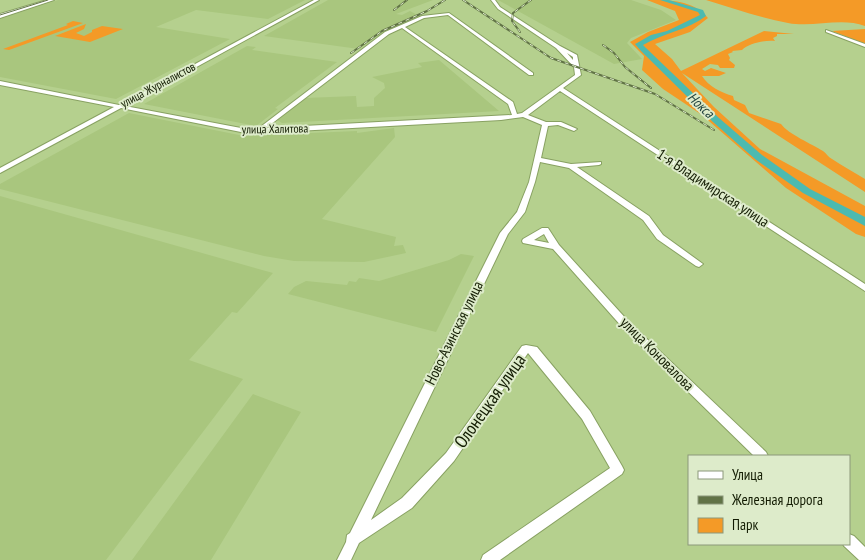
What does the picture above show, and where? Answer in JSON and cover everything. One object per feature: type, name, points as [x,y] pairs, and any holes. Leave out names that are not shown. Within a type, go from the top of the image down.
[{"type":"main road","points":[[0,15],[44,0]]},
{"type":"main road","points":[[0,15],[52,0]]},
{"type":"street","name":"улица Журналистов","points":[[0,171],[317,0]]},
{"type":"street","points":[[493,0],[494,5],[558,47],[577,67],[578,75],[524,115]]},
{"type":"street","points":[[259,131],[386,33],[423,18],[449,14],[530,74]]},
{"type":"street","points":[[403,27],[510,103],[515,116]]},
{"type":"street","points":[[827,31],[865,46]]},
{"type":"street","name":"улица Халитова","points":[[0,83],[241,130],[259,131],[524,115]]},
{"type":"street","name":"1-я Владимирская улица","points":[[561,89],[865,288]]},
{"type":"street","points":[[524,115],[544,124],[559,123],[574,129]]},
{"type":"street","name":"Ново-Азинская улица","points":[[344,560],[352,540],[504,233],[521,212],[538,160],[544,124]]},
{"type":"street","points":[[538,160],[571,166],[599,163]]},
{"type":"street","points":[[571,166],[646,218],[660,237],[699,264]]},
{"type":"street","name":"улица Коновалова","points":[[556,247],[626,325],[761,455]]},
{"type":"street","name":"Олонецкая улица","points":[[352,540],[407,503],[444,464],[526,349],[533,350],[586,415],[618,470],[488,560]]},
{"type":"street","points":[[850,542],[865,556]]},
{"type":"shaded area","points":[[58,0],[305,0],[268,19],[196,10],[156,27],[230,39],[116,99],[0,77],[0,19]]},
{"type":"shaded area","points":[[328,0],[433,0],[396,14],[402,15],[410,11],[421,17],[376,37],[359,49],[264,36]]},
{"type":"shaded area","points":[[498,0],[631,0],[661,10],[676,20],[631,38],[627,43],[642,59],[614,64]]},
{"type":"shaded area","points":[[247,46],[256,47],[252,50],[337,62],[275,108],[278,109],[256,126],[144,104]]},
{"type":"shaded area","points":[[439,60],[499,111],[282,123],[277,120],[305,98],[356,96],[357,107],[374,106],[374,98],[385,88],[384,83],[372,77],[422,67],[418,63]]},
{"type":"shaded area","points":[[129,113],[244,136],[357,131],[357,133],[394,128],[395,137],[322,219],[396,237],[394,246],[403,245],[406,253],[364,262],[294,261],[264,256],[0,189],[0,184]]},
{"type":"shaded area","points":[[0,196],[273,273],[237,313],[232,312],[189,360],[243,379],[106,560],[0,560]]},
{"type":"shaded area","points":[[461,254],[474,256],[436,332],[288,294],[294,287],[306,281],[347,285],[349,281],[356,282],[359,278],[379,281],[449,260]]},
{"type":"shaded area","points":[[253,394],[301,412],[211,560],[132,560]]},
{"type":"green space","points":[[647,0],[673,1],[688,4],[708,18],[690,32],[655,44],[672,59],[681,71],[764,31],[794,34],[777,34],[773,38],[775,41],[757,42],[742,50],[732,51],[728,54],[729,60],[735,65],[734,68],[720,68],[718,65],[710,64],[702,69],[705,71],[711,68],[726,73],[719,76],[702,76],[712,86],[733,96],[734,100],[745,105],[749,113],[781,124],[794,135],[823,151],[865,179],[865,192],[682,73],[714,107],[760,149],[865,206],[865,237],[856,234],[786,188],[702,115],[663,89],[642,70],[644,56],[630,42],[648,32],[679,20],[675,11]]},
{"type":"green space","points":[[706,0],[865,0],[865,26],[846,22],[788,23],[757,16]]},
{"type":"green space","points":[[73,21],[83,23],[9,50],[3,49],[68,25],[66,24]]},
{"type":"green space","points":[[86,24],[84,29],[76,33],[84,36],[102,26],[123,29],[90,42],[55,36]]},
{"type":"green space","points":[[865,29],[865,44],[832,31]]},
{"type":"waterway","name":"Нокса","points":[[663,0],[701,11],[703,16],[669,32],[653,36],[639,44],[643,49],[716,120],[758,157],[806,191],[865,222]]},
{"type":"tram line","points":[[0,15],[48,0]]},
{"type":"railway","points":[[394,10],[407,0]]},
{"type":"railway","points":[[351,53],[382,31],[427,11],[445,0]]},
{"type":"railway","points":[[463,0],[551,58],[655,94],[714,130]]},
{"type":"railway","points":[[520,32],[512,21],[513,13],[531,0]]},
{"type":"railway","points":[[603,45],[614,53],[625,67],[651,88]]}]
